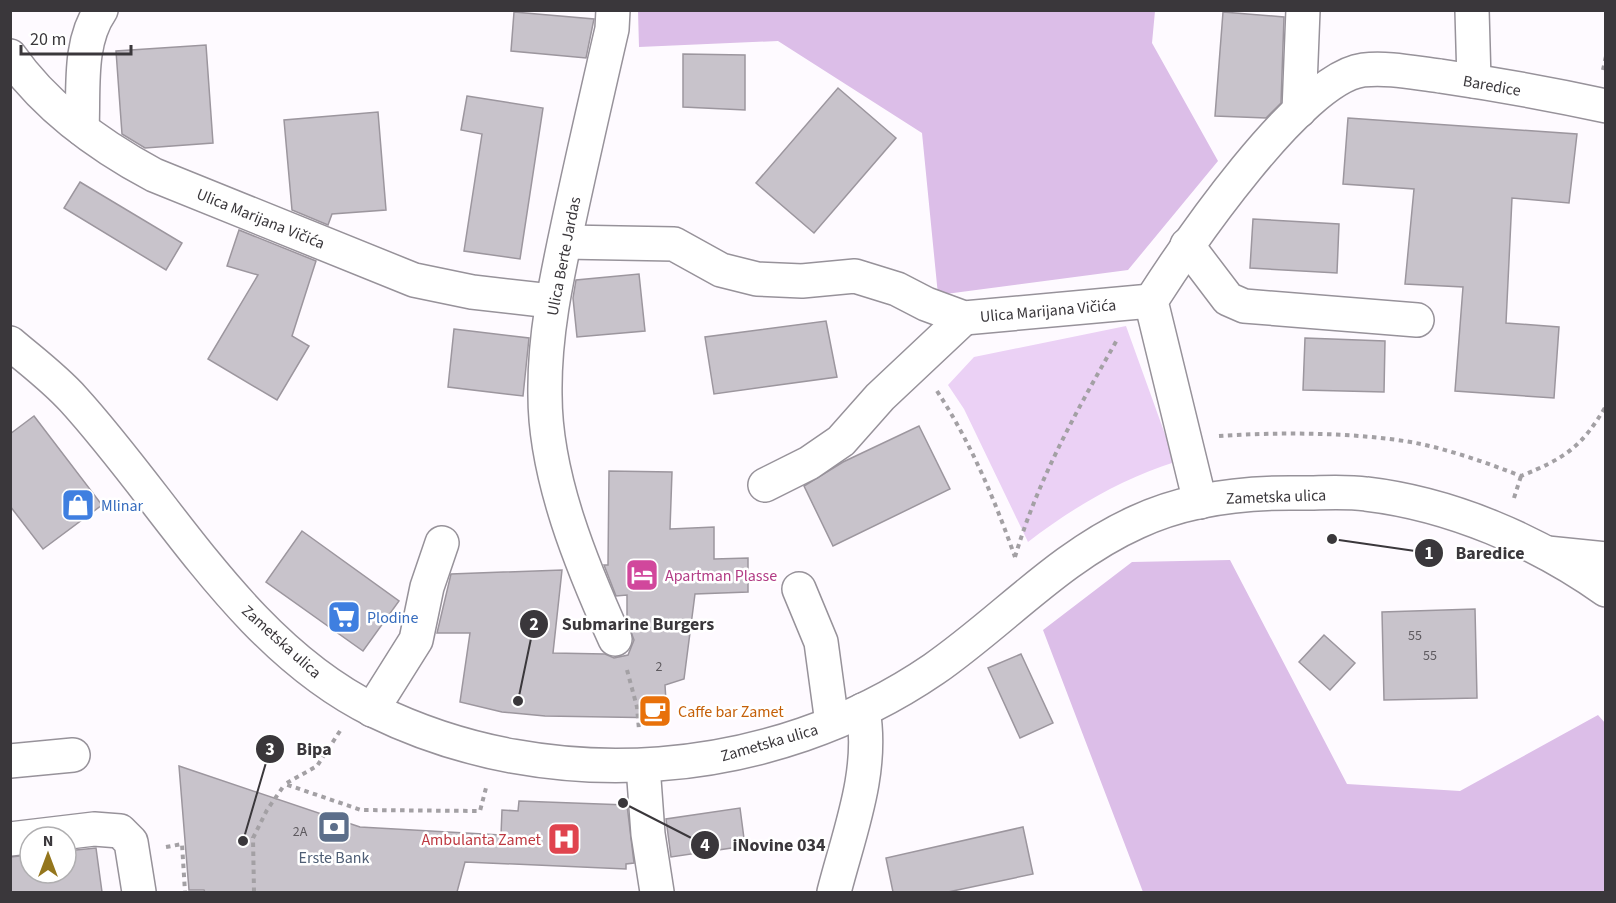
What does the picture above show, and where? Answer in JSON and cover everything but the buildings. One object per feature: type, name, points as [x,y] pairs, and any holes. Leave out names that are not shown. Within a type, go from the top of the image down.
[{"type":"street","points":[[82,129],[85,46],[94,20],[101,10]]},
{"type":"street","name":"Ulica Berte Jardas","points":[[613,10],[612,29],[551,301],[544,396],[553,461],[586,575],[615,639]]},
{"type":"street","points":[[1299,111],[1303,10]]},
{"type":"street","points":[[1472,10],[1474,81]]},
{"type":"street","name":"Ulica Marijana Vičića","points":[[10,56],[40,90],[82,129],[118,155],[154,175],[414,280],[472,292],[551,301]]},
{"type":"street","name":"Baredice","points":[[1151,301],[1187,245],[1237,179],[1299,111],[1332,82],[1344,75],[1362,70],[1402,71],[1474,81],[1605,106]]},
{"type":"street","name":"Ulica Marijana Vičića","points":[[565,242],[674,244],[721,270],[757,279],[802,281],[855,276],[897,289],[926,304],[964,318],[1151,301]]},
{"type":"street","points":[[1187,245],[1228,299],[1244,306],[1417,320]]},
{"type":"street","points":[[1151,301],[1200,502]]},
{"type":"street","points":[[765,485],[809,463],[841,441],[880,397],[919,363],[964,318]]},
{"type":"street","name":"Zametska ulica","points":[[10,343],[70,396],[252,617],[314,673],[372,710],[432,735],[494,753],[557,762],[642,753],[729,756],[832,723],[862,710],[940,664],[975,639],[1051,573],[1135,522],[1200,502],[1233,495],[1276,492],[1365,494],[1416,504],[1467,519],[1547,553],[1577,570],[1605,590]]},
{"type":"street","points":[[372,710],[416,640],[427,587],[442,543]]},
{"type":"street","points":[[1547,553],[1605,559]]},
{"type":"street","points":[[799,589],[821,642],[832,723]]},
{"type":"street","points":[[834,892],[865,773],[867,734],[862,710]]},
{"type":"street","points":[[642,753],[648,834],[657,892]]},
{"type":"street","points":[[10,761],[73,755]]},
{"type":"street","points":[[10,839],[94,829],[120,831],[131,842],[139,892]]},
{"type":"path","points":[[919,363],[961,427],[991,489],[1015,558],[1029,510],[1055,450],[1130,317],[1151,301]]},
{"type":"path","points":[[1512,502],[1521,476],[1572,451],[1594,426],[1605,406]]},
{"type":"path","points":[[1221,436],[1272,434],[1416,443],[1483,462],[1521,476]]},
{"type":"path","points":[[615,639],[637,707],[642,753]]},
{"type":"path","points":[[254,892],[253,838],[285,784],[317,766],[342,728]]},
{"type":"path","points":[[285,784],[361,810],[480,811],[488,782]]},
{"type":"shaded area","points":[[638,11],[1155,11],[1152,43],[1218,161],[1128,270],[938,295],[922,133],[778,41],[639,47]]},
{"type":"shaded area","points":[[1126,326],[1175,462],[1116,486],[1062,518],[1028,542],[964,409],[948,385],[974,357]]},
{"type":"shaded area","points":[[1230,560],[1347,784],[1460,791],[1598,715],[1606,724],[1605,892],[1143,892],[1043,630],[1132,562]]},
{"type":"place","name":"Mlinar","points":[[78,505]]},
{"type":"place","name":"Baredice","points":[[1332,539]]},
{"type":"place","name":"Apartman Plasse","points":[[642,575]]},
{"type":"place","name":"Plodine","points":[[344,617]]},
{"type":"place","name":"Submarine Burgers","points":[[518,701]]},
{"type":"place","name":"Caffe bar Zamet","points":[[655,711]]},
{"type":"place","name":"iNovine 034","points":[[623,803]]},
{"type":"place","name":"Erste Bank","points":[[334,827]]},
{"type":"place","name":"Ambulanta Zamet","points":[[564,839]]},
{"type":"place","name":"Bipa","points":[[243,841]]}]
